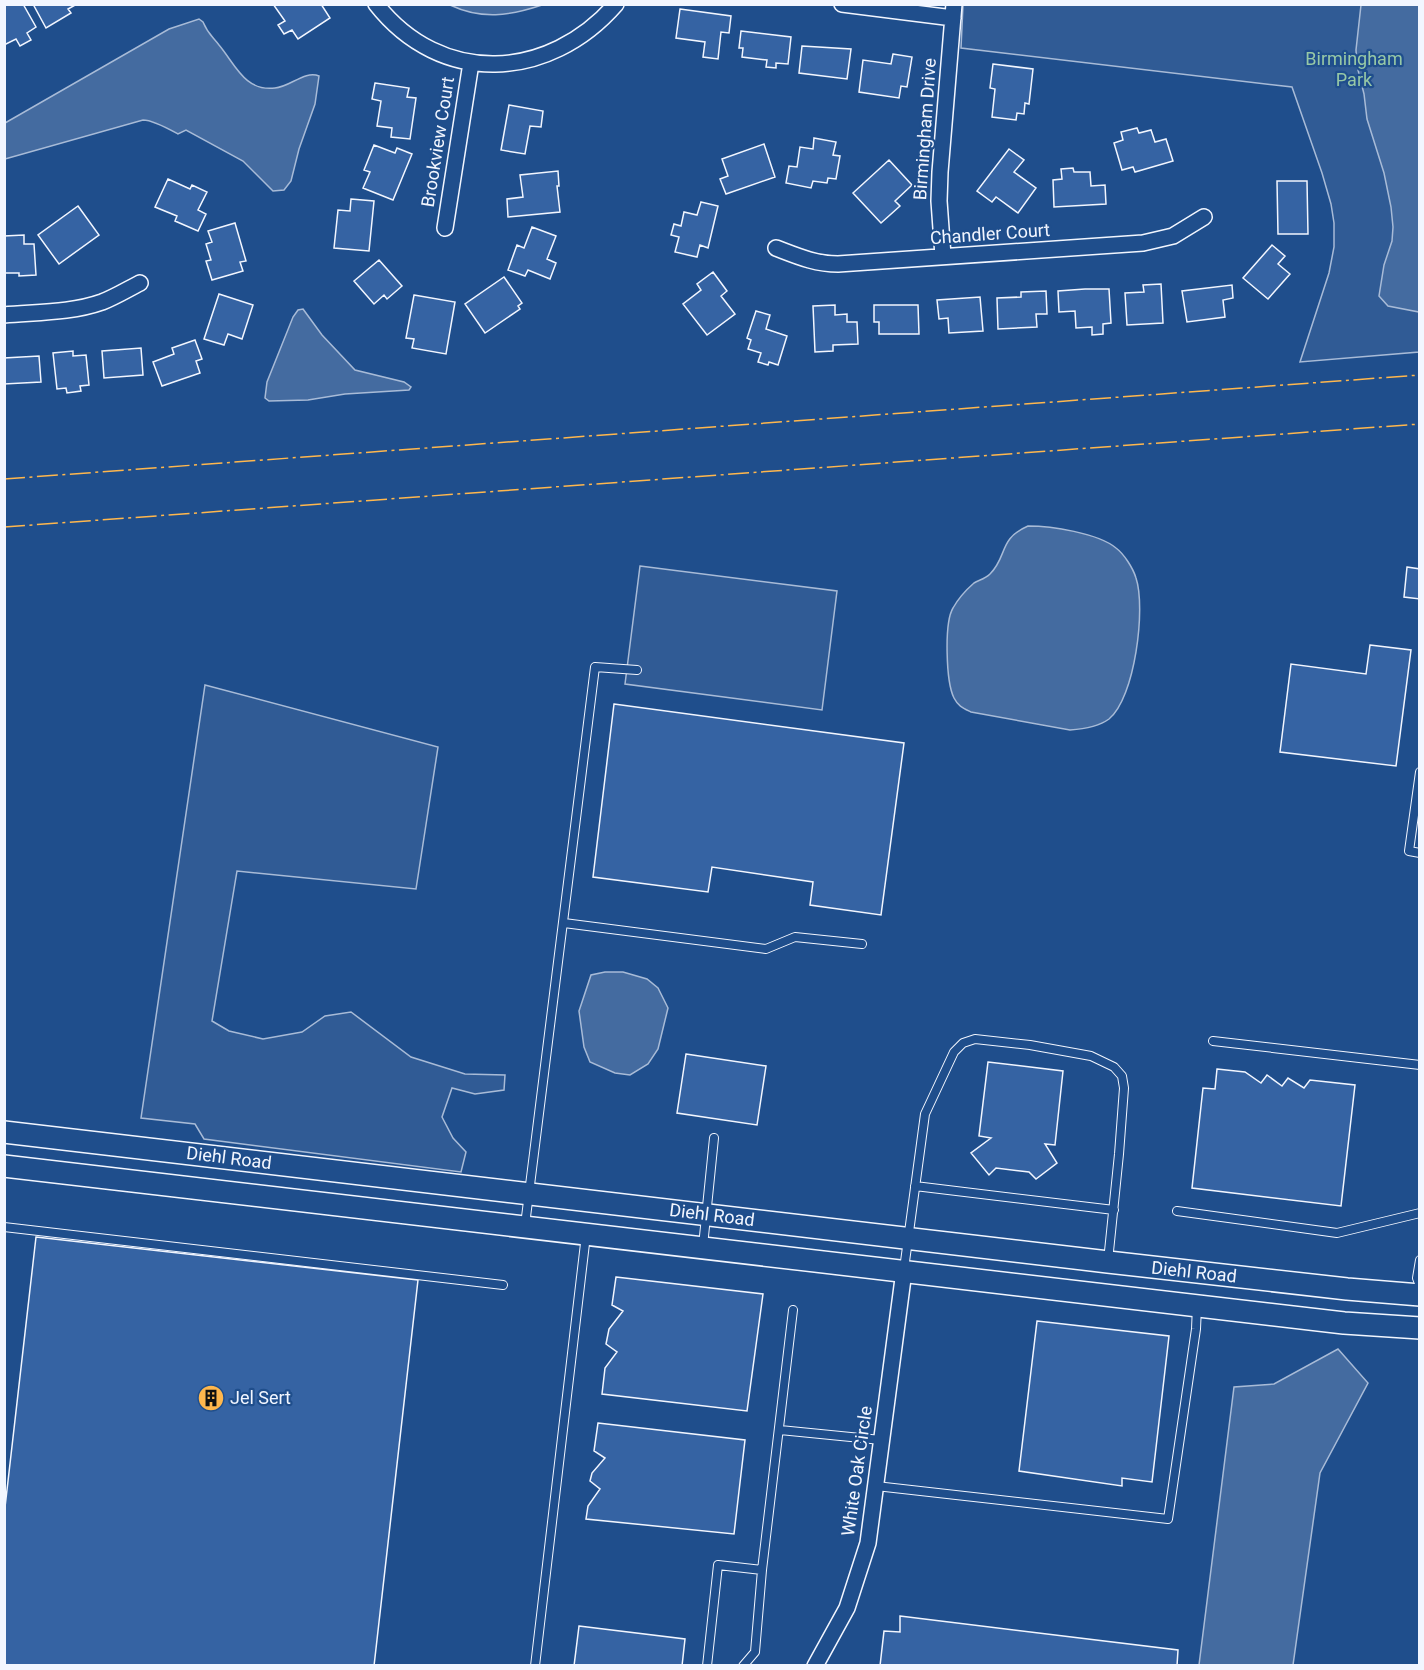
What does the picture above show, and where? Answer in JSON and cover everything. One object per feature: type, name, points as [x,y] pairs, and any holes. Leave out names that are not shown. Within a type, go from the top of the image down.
[{"type":"street","points":[[376,4],[393,25],[415,41],[451,59],[491,65],[516,63],[552,52],[586,34],[603,20],[616,4]]},
{"type":"street","points":[[842,4],[953,11]]},
{"type":"street","name":"Birmingham Drive","points":[[943,256],[939,201],[940,172],[953,11]]},
{"type":"street","name":"Brookview Court","points":[[445,228],[471,63]]},
{"type":"street","name":"Chandler Court","points":[[776,248],[823,264],[1143,243],[1173,236],[1204,217]]},
{"type":"street","points":[[4,315],[67,310],[86,306],[104,301],[140,283]]},
{"type":"street","name":"Diehl Road","points":[[4,1132],[908,1239],[1347,1289],[1419,1295]]},
{"type":"street","name":"Diehl Road","points":[[4,1166],[1344,1323],[1419,1328]]},
{"type":"street","name":"White Oak Circle","points":[[815,1665],[847,1608],[869,1537],[904,1271]]},
{"type":"lane","points":[[525,1227],[595,668],[637,670]]},
{"type":"lane","points":[[1419,772],[1409,851],[1419,853]]},
{"type":"lane","points":[[564,922],[766,949],[795,937],[862,944]]},
{"type":"lane","points":[[904,1271],[924,1114],[954,1052],[963,1042],[975,1039],[1030,1045],[1091,1056],[1114,1067],[1122,1076],[1124,1088],[1108,1262]]},
{"type":"lane","points":[[1213,1041],[1419,1065]]},
{"type":"lane","points":[[703,1247],[714,1138]]},
{"type":"lane","points":[[915,1186],[1114,1210]]},
{"type":"lane","points":[[1177,1211],[1337,1233],[1419,1213]]},
{"type":"lane","points":[[4,1227],[503,1285]]},
{"type":"lane","points":[[535,1665],[586,1234]]},
{"type":"lane","points":[[1419,1260],[1417,1278],[1419,1286]]},
{"type":"lane","points":[[876,1486],[1168,1519],[1196,1329],[1197,1304]]},
{"type":"lane","points":[[743,1665],[755,1652],[762,1570],[793,1310]]},
{"type":"lane","points":[[780,1430],[881,1440]]},
{"type":"lane","points":[[707,1665],[718,1565],[762,1570]]},
{"type":"shaded area","points":[[450,5],[542,5],[496,15],[473,13]]},
{"type":"shaded area","name":"Birmingham Park","points":[[963,5],[1419,5],[1419,352],[1300,362],[1329,273],[1334,247],[1334,223],[1322,173],[1292,87],[961,48]]},
{"type":"shaded area","points":[[1361,5],[1419,5],[1419,312],[1388,306],[1379,296],[1384,265],[1392,241],[1393,227],[1384,173],[1367,119],[1357,66],[1356,50]]},
{"type":"shaded area","points":[[199,19],[242,75],[256,86],[275,88],[308,75],[319,76],[315,104],[299,149],[291,181],[284,190],[273,191],[243,161],[186,130],[178,134],[147,120],[5,159],[5,123],[169,29]]},
{"type":"shaded area","points":[[303,309],[322,335],[355,370],[404,382],[411,387],[409,390],[345,394],[308,400],[269,401],[265,398],[267,382],[293,317],[298,310]]},
{"type":"shaded area","points":[[1028,526],[1074,531],[1098,538],[1125,557],[1136,578],[1140,610],[1132,673],[1118,708],[1109,719],[1096,726],[1070,730],[971,712],[957,703],[951,690],[947,639],[953,608],[974,583],[988,576],[996,567],[1012,536]]},
{"type":"shaded area","points":[[640,566],[837,591],[822,710],[625,684]]},
{"type":"shaded area","points":[[205,685],[438,747],[416,889],[237,871],[212,1021],[229,1031],[263,1039],[302,1032],[325,1016],[351,1012],[411,1057],[465,1074],[505,1075],[504,1090],[475,1094],[452,1088],[442,1117],[453,1138],[466,1152],[461,1172],[204,1139],[195,1124],[141,1118]]},
{"type":"shaded area","points":[[623,972],[647,979],[658,988],[668,1008],[658,1049],[648,1064],[630,1075],[615,1073],[590,1062],[584,1047],[579,1011],[591,975]]},
{"type":"shaded area","points":[[1338,1349],[1368,1383],[1320,1473],[1293,1665],[1199,1665],[1234,1387],[1274,1384]]},
{"type":"building","points":[[4,4],[23,4],[36,27],[27,33],[31,40],[20,46],[16,39],[4,45]]},
{"type":"building","points":[[33,4],[77,4],[68,9],[71,13],[46,28]]},
{"type":"building","points":[[273,4],[321,4],[330,18],[298,39],[292,30],[284,34],[278,25],[285,21]]},
{"type":"building","points":[[680,9],[731,16],[729,33],[721,32],[718,59],[703,57],[705,42],[676,38]]},
{"type":"building","points":[[741,31],[791,37],[788,64],[776,63],[776,68],[766,67],[767,60],[742,57],[743,48],[739,48]]},
{"type":"building","points":[[802,46],[851,49],[847,79],[799,73]]},
{"type":"building","points":[[893,54],[912,57],[907,87],[901,86],[899,98],[859,92],[863,60],[891,64]]},
{"type":"building","points":[[993,64],[1033,69],[1029,104],[1025,103],[1024,114],[1017,113],[1016,120],[992,117],[995,89],[990,88]]},
{"type":"building","points":[[375,83],[409,88],[407,97],[416,98],[410,139],[391,137],[392,128],[377,126],[381,101],[372,99]]},
{"type":"building","points":[[509,105],[543,111],[541,127],[530,126],[525,154],[501,150]]},
{"type":"building","points":[[1137,128],[1139,133],[1151,130],[1155,142],[1166,139],[1173,161],[1135,172],[1133,167],[1122,170],[1114,143],[1123,140],[1121,132]]},
{"type":"building","points":[[814,138],[836,142],[833,155],[840,156],[836,179],[828,178],[827,183],[813,181],[811,188],[786,183],[789,166],[797,167],[800,147],[813,149]]},
{"type":"building","points":[[764,144],[775,177],[726,194],[720,179],[728,176],[722,159]]},
{"type":"building","points":[[374,145],[395,153],[397,148],[412,154],[393,200],[363,188],[370,172],[364,170]]},
{"type":"building","points":[[1009,149],[1024,160],[1014,172],[1036,188],[1018,213],[996,197],[992,202],[977,191]]},
{"type":"building","points":[[889,160],[912,185],[895,201],[900,206],[881,223],[853,193]]},
{"type":"building","points":[[1073,168],[1074,172],[1090,172],[1091,186],[1105,185],[1106,204],[1054,207],[1053,180],[1062,179],[1061,169]]},
{"type":"building","points":[[558,171],[560,212],[508,217],[507,199],[523,197],[520,175]]},
{"type":"building","points":[[168,179],[190,189],[192,185],[207,192],[198,210],[206,214],[198,231],[175,221],[177,216],[155,207]]},
{"type":"building","points":[[1277,181],[1307,181],[1308,234],[1278,234]]},
{"type":"building","points":[[351,199],[374,201],[369,251],[334,248],[338,210],[350,211]]},
{"type":"building","points":[[701,202],[718,206],[708,248],[700,245],[697,257],[675,252],[679,237],[671,235],[674,224],[681,226],[684,212],[697,215]]},
{"type":"building","points":[[78,206],[99,235],[59,264],[38,235]]},
{"type":"building","points":[[235,223],[246,261],[240,262],[243,271],[212,280],[206,261],[211,260],[206,244],[212,242],[208,231]]},
{"type":"building","points":[[532,227],[556,236],[547,259],[556,263],[550,279],[528,270],[525,276],[508,270],[517,245],[524,248]]},
{"type":"building","points":[[24,235],[24,244],[34,244],[36,275],[19,276],[19,273],[4,273],[4,236]]},
{"type":"building","points":[[1272,245],[1285,256],[1278,264],[1290,274],[1268,299],[1243,278]]},
{"type":"building","points":[[379,260],[402,286],[387,299],[384,295],[374,304],[354,281]]},
{"type":"building","points":[[713,272],[727,291],[721,296],[735,314],[707,335],[683,304],[701,290],[697,284]]},
{"type":"building","points":[[504,277],[522,303],[518,306],[520,309],[485,333],[465,304]]},
{"type":"building","points":[[1161,284],[1163,323],[1127,325],[1125,293],[1144,292],[1143,285]]},
{"type":"building","points":[[1232,285],[1233,298],[1223,300],[1225,317],[1187,322],[1182,291]]},
{"type":"building","points":[[1109,289],[1111,323],[1103,324],[1103,334],[1092,335],[1092,327],[1076,328],[1075,311],[1059,312],[1058,291]]},
{"type":"building","points":[[1046,291],[1047,314],[1036,314],[1037,327],[998,329],[997,298],[1021,297],[1021,292]]},
{"type":"building","points":[[219,294],[253,305],[242,339],[228,334],[224,345],[204,339]]},
{"type":"building","points":[[414,295],[455,302],[446,354],[412,348],[414,339],[406,338]]},
{"type":"building","points":[[980,297],[983,331],[949,333],[948,318],[939,319],[937,300]]},
{"type":"building","points":[[835,305],[835,315],[847,314],[847,322],[857,322],[858,344],[833,345],[833,351],[815,352],[813,306]]},
{"type":"building","points":[[874,305],[918,305],[919,334],[879,334],[879,322],[874,322]]},
{"type":"building","points":[[756,311],[770,315],[766,329],[787,336],[778,365],[758,362],[761,353],[748,349],[751,340],[747,338]]},
{"type":"building","points":[[195,340],[202,359],[196,361],[200,373],[162,386],[153,362],[174,354],[172,348]]},
{"type":"building","points":[[141,348],[143,375],[104,378],[102,351]]},
{"type":"building","points":[[73,351],[73,356],[86,355],[89,385],[80,386],[81,391],[67,393],[66,388],[57,389],[53,353]]},
{"type":"building","points":[[39,356],[41,382],[4,384],[4,358]]},
{"type":"building","points":[[1407,567],[1420,569],[1420,599],[1404,597]]},
{"type":"building","points":[[1370,645],[1411,650],[1396,766],[1280,752],[1291,664],[1366,674]]},
{"type":"building","points":[[614,704],[904,743],[881,915],[810,905],[813,882],[712,867],[708,892],[593,877]]},
{"type":"building","points":[[686,1054],[766,1066],[757,1125],[677,1113]]},
{"type":"building","points":[[988,1062],[1063,1071],[1055,1145],[1045,1144],[1057,1163],[1036,1179],[1029,1172],[996,1168],[989,1175],[971,1153],[991,1138],[979,1136]]},
{"type":"building","points":[[1217,1069],[1245,1072],[1261,1083],[1267,1075],[1282,1086],[1288,1078],[1304,1088],[1310,1080],[1355,1085],[1341,1206],[1192,1188],[1203,1088],[1215,1089]]},
{"type":"building","name":"Jel Sert","points":[[36,1237],[418,1280],[374,1666],[4,1666],[4,1516]]},
{"type":"building","points":[[616,1277],[763,1294],[747,1411],[602,1394],[605,1368],[617,1352],[606,1344],[609,1329],[623,1311],[612,1305]]},
{"type":"building","points":[[1037,1321],[1169,1336],[1152,1482],[1122,1478],[1122,1486],[1019,1471]]},
{"type":"building","points":[[598,1423],[745,1440],[734,1534],[586,1519],[588,1506],[600,1489],[590,1481],[592,1473],[605,1458],[594,1451]]},
{"type":"building","points":[[900,1616],[1178,1650],[1177,1666],[880,1666],[884,1631],[900,1632]]},
{"type":"building","points":[[579,1626],[685,1639],[682,1666],[574,1666]]},
{"type":"power","points":[[4,479],[1420,375]]},
{"type":"power","points":[[4,527],[1420,424]]},
{"type":"place","name":"Jel Sert","points":[[211,1398]]}]
